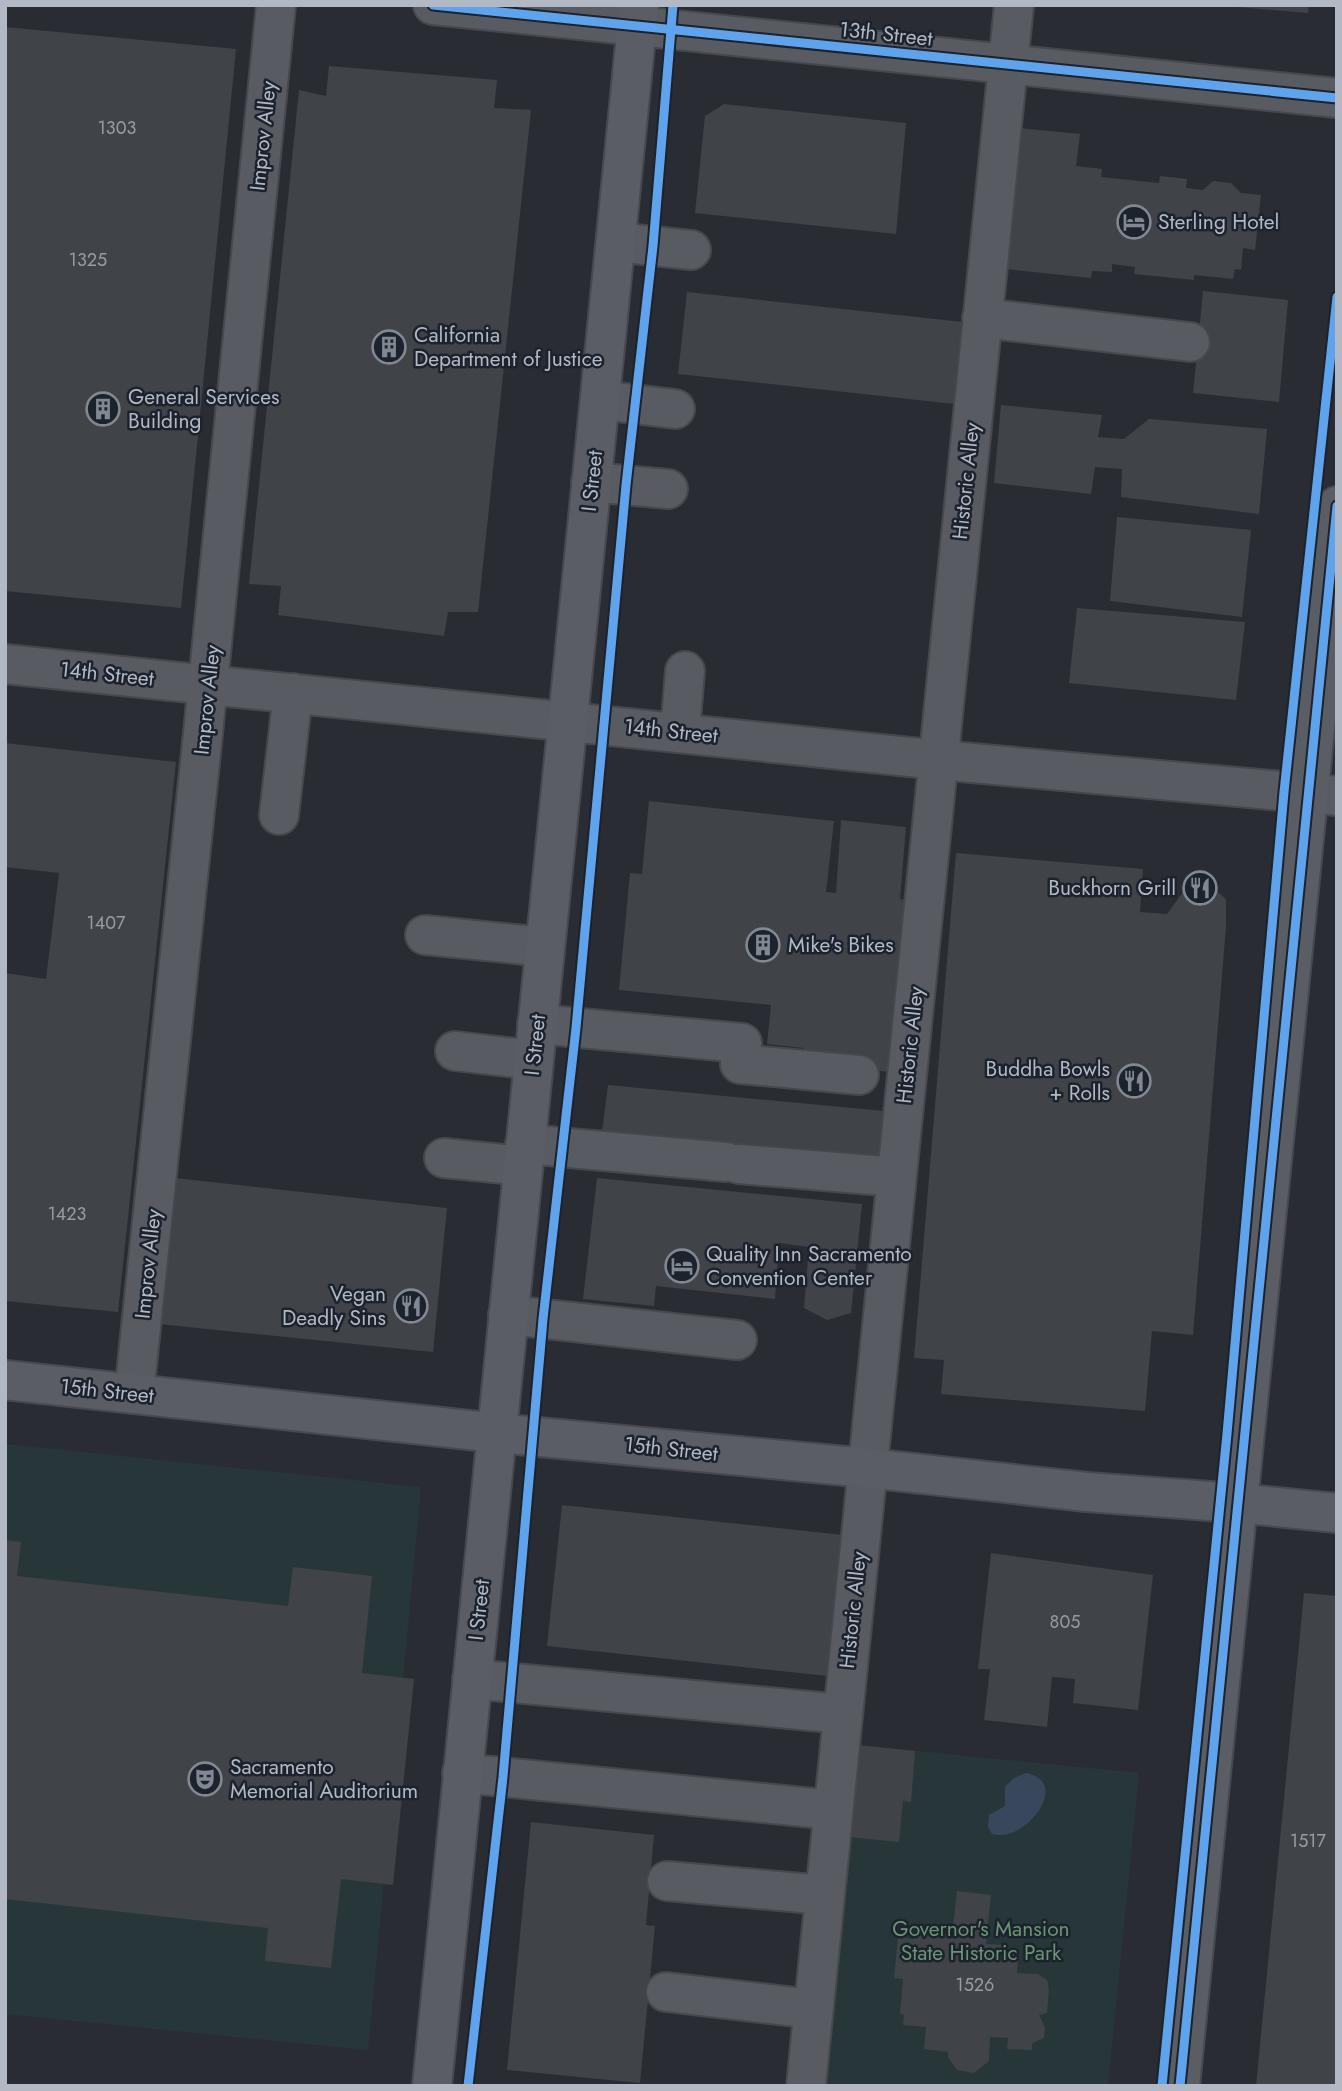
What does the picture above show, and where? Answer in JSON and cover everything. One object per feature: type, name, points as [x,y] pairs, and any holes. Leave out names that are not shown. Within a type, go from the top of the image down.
[{"type":"main road","name":"I Street","points":[[432,2086],[638,16]]},
{"type":"main road","points":[[1180,2086],[1237,1503],[1322,795],[1337,506]]},
{"type":"main road","name":"15th Street","points":[[5,1380],[1087,1492],[1337,1513]]},
{"type":"street","name":"Improv Alley","points":[[134,1394],[276,5]]},
{"type":"street","name":"13th Street","points":[[433,5],[638,16],[1008,64],[1337,98]]},
{"type":"street","name":"Historic Alley","points":[[806,2086],[939,760],[961,445],[1014,5]]},
{"type":"street","points":[[616,242],[691,250]]},
{"type":"street","points":[[979,294],[1190,342]]},
{"type":"street","points":[[600,400],[675,410]]},
{"type":"street","points":[[591,482],[668,489]]},
{"type":"street","name":"14th Street","points":[[5,664],[939,760],[1322,795]]},
{"type":"street","points":[[680,732],[685,671]]},
{"type":"street","points":[[279,815],[293,693]]},
{"type":"street","points":[[425,935],[545,947]]},
{"type":"street","points":[[454,1051],[536,1042],[742,1044],[740,1064],[859,1075]]},
{"type":"street","points":[[444,1158],[524,1155],[733,1163],[896,1177]]},
{"type":"street","points":[[508,1315],[737,1339]]},
{"type":"street","points":[[472,1679],[842,1714]]},
{"type":"street","points":[[463,1773],[833,1810]]},
{"type":"street","points":[[667,1881],[824,1895]]},
{"type":"street","points":[[666,1992],[813,2009]]},
{"type":"green space","points":[[5,1444],[421,1487],[368,2050],[5,2014]]},
{"type":"green space","name":"Governor's Mansion State Historic Park","points":[[858,1745],[1139,1773],[1108,2086],[825,2086]]},
{"type":"water","points":[[1026,1773],[1039,1778],[1045,1787],[1039,1810],[1018,1830],[1005,1835],[992,1834],[988,1827],[989,1815],[1005,1806],[1005,1787],[1014,1778]]},
{"type":"building","points":[[1309,5],[1308,13],[1238,7]]},
{"type":"building","name":"General Services Building","points":[[5,27],[236,49],[181,608],[5,591]]},
{"type":"building","name":"California Department of Justice","points":[[329,66],[497,80],[494,108],[531,110],[478,612],[448,612],[444,636],[278,615],[281,586],[249,584],[299,90],[326,96]]},
{"type":"building","points":[[724,104],[906,123],[896,234],[695,213],[705,116]]},
{"type":"building","name":"Sterling Hotel","points":[[1019,128],[1080,134],[1076,166],[1102,169],[1101,177],[1159,183],[1160,176],[1187,179],[1186,188],[1203,190],[1213,181],[1231,183],[1241,193],[1261,195],[1255,250],[1243,248],[1241,270],[1235,269],[1233,279],[1194,275],[1194,280],[1134,274],[1135,267],[1112,264],[1112,272],[1092,271],[1091,278],[1005,269]]},
{"type":"building","points":[[1203,291],[1288,300],[1279,402],[1193,393]]},
{"type":"building","points":[[687,292],[963,322],[955,404],[678,374]]},
{"type":"building","points":[[1001,405],[1102,415],[1098,437],[1124,439],[1149,419],[1267,429],[1259,514],[1121,497],[1122,469],[1095,467],[1091,494],[994,483]]},
{"type":"building","points":[[1117,517],[1251,530],[1242,617],[1110,601]]},
{"type":"building","points":[[1077,608],[1245,622],[1236,700],[1069,683]]},
{"type":"building","points":[[5,743],[176,762],[118,1312],[5,1301],[5,973],[46,979],[59,873],[5,867]]},
{"type":"building","name":"Mike's Bikes","points":[[649,801],[834,821],[826,892],[836,893],[841,820],[906,827],[900,899],[907,900],[890,1072],[803,1063],[804,1048],[767,1044],[771,1005],[619,990],[630,873],[642,874]]},
{"type":"building","points":[[956,853],[1143,869],[1140,912],[1167,914],[1183,892],[1207,883],[1226,899],[1193,1335],[1152,1331],[1145,1411],[941,1394],[944,1360],[914,1358]]},
{"type":"building","points":[[608,1085],[884,1111],[880,1158],[602,1132]]},
{"type":"building","points":[[175,1178],[447,1208],[433,1352],[159,1324]]},
{"type":"building","name":"Quality Inn Sacramento Convention Center","points":[[597,1178],[862,1204],[851,1313],[827,1320],[804,1308],[809,1247],[779,1243],[775,1299],[656,1286],[654,1306],[583,1299]]},
{"type":"building","points":[[562,1505],[843,1535],[828,1676],[547,1646]]},
{"type":"building","name":"Sacramento Memorial Auditorium","points":[[5,1540],[21,1542],[17,1576],[288,1606],[293,1567],[372,1576],[362,1673],[414,1679],[393,1885],[341,1879],[331,1968],[265,1961],[268,1928],[5,1899]]},
{"type":"building","points":[[991,1553],[1153,1575],[1138,1710],[1073,1703],[1075,1679],[1052,1677],[1047,1727],[984,1720],[990,1669],[978,1669]]},
{"type":"building","points":[[1304,1593],[1337,1596],[1337,2086],[1256,2086]]},
{"type":"building","points":[[858,1745],[915,1751],[911,1802],[903,1801],[899,1842],[849,1837]]},
{"type":"building","points":[[531,1822],[654,1835],[646,1925],[655,1926],[640,2083],[507,2070]]},
{"type":"building","points":[[957,1891],[991,1895],[986,1944],[1002,1945],[1009,1955],[1018,1955],[1017,1973],[1038,1974],[1047,1980],[1049,1989],[1047,2013],[1039,2015],[1045,2027],[1044,2038],[1032,2043],[1032,2050],[1007,2049],[1008,2038],[990,2037],[989,2061],[974,2073],[957,2070],[948,2057],[948,2052],[924,2049],[926,2027],[903,2025],[904,2014],[900,2014],[903,1979],[894,1978],[898,1937],[914,1939],[915,1931],[952,1935]]},
{"type":"cycle path","points":[[433,5],[1337,98]]},
{"type":"cycle path","points":[[468,2086],[503,1777],[543,1319],[576,1028],[626,485],[653,246],[673,5]]},
{"type":"cycle path","points":[[1162,2086],[1227,1434],[1284,792],[1337,297]]},
{"type":"cycle path","points":[[1180,2086],[1337,506]]},
{"type":"place","name":"Sterling Hotel","points":[[1134,222]]},
{"type":"place","name":"California Department of Justice","points":[[389,347]]},
{"type":"place","name":"General Services Building","points":[[103,409]]},
{"type":"place","name":"Buckhorn Grill","points":[[1200,888]]},
{"type":"place","name":"Mike's Bikes","points":[[763,945]]},
{"type":"place","name":"Buddha Bowls + Rolls","points":[[1134,1081]]},
{"type":"place","name":"Quality Inn Sacramento Convention Center","points":[[682,1266]]},
{"type":"place","name":"Vegan Deadly Sins","points":[[411,1306]]},
{"type":"place","name":"Sacramento Memorial Auditorium","points":[[205,1779]]}]
